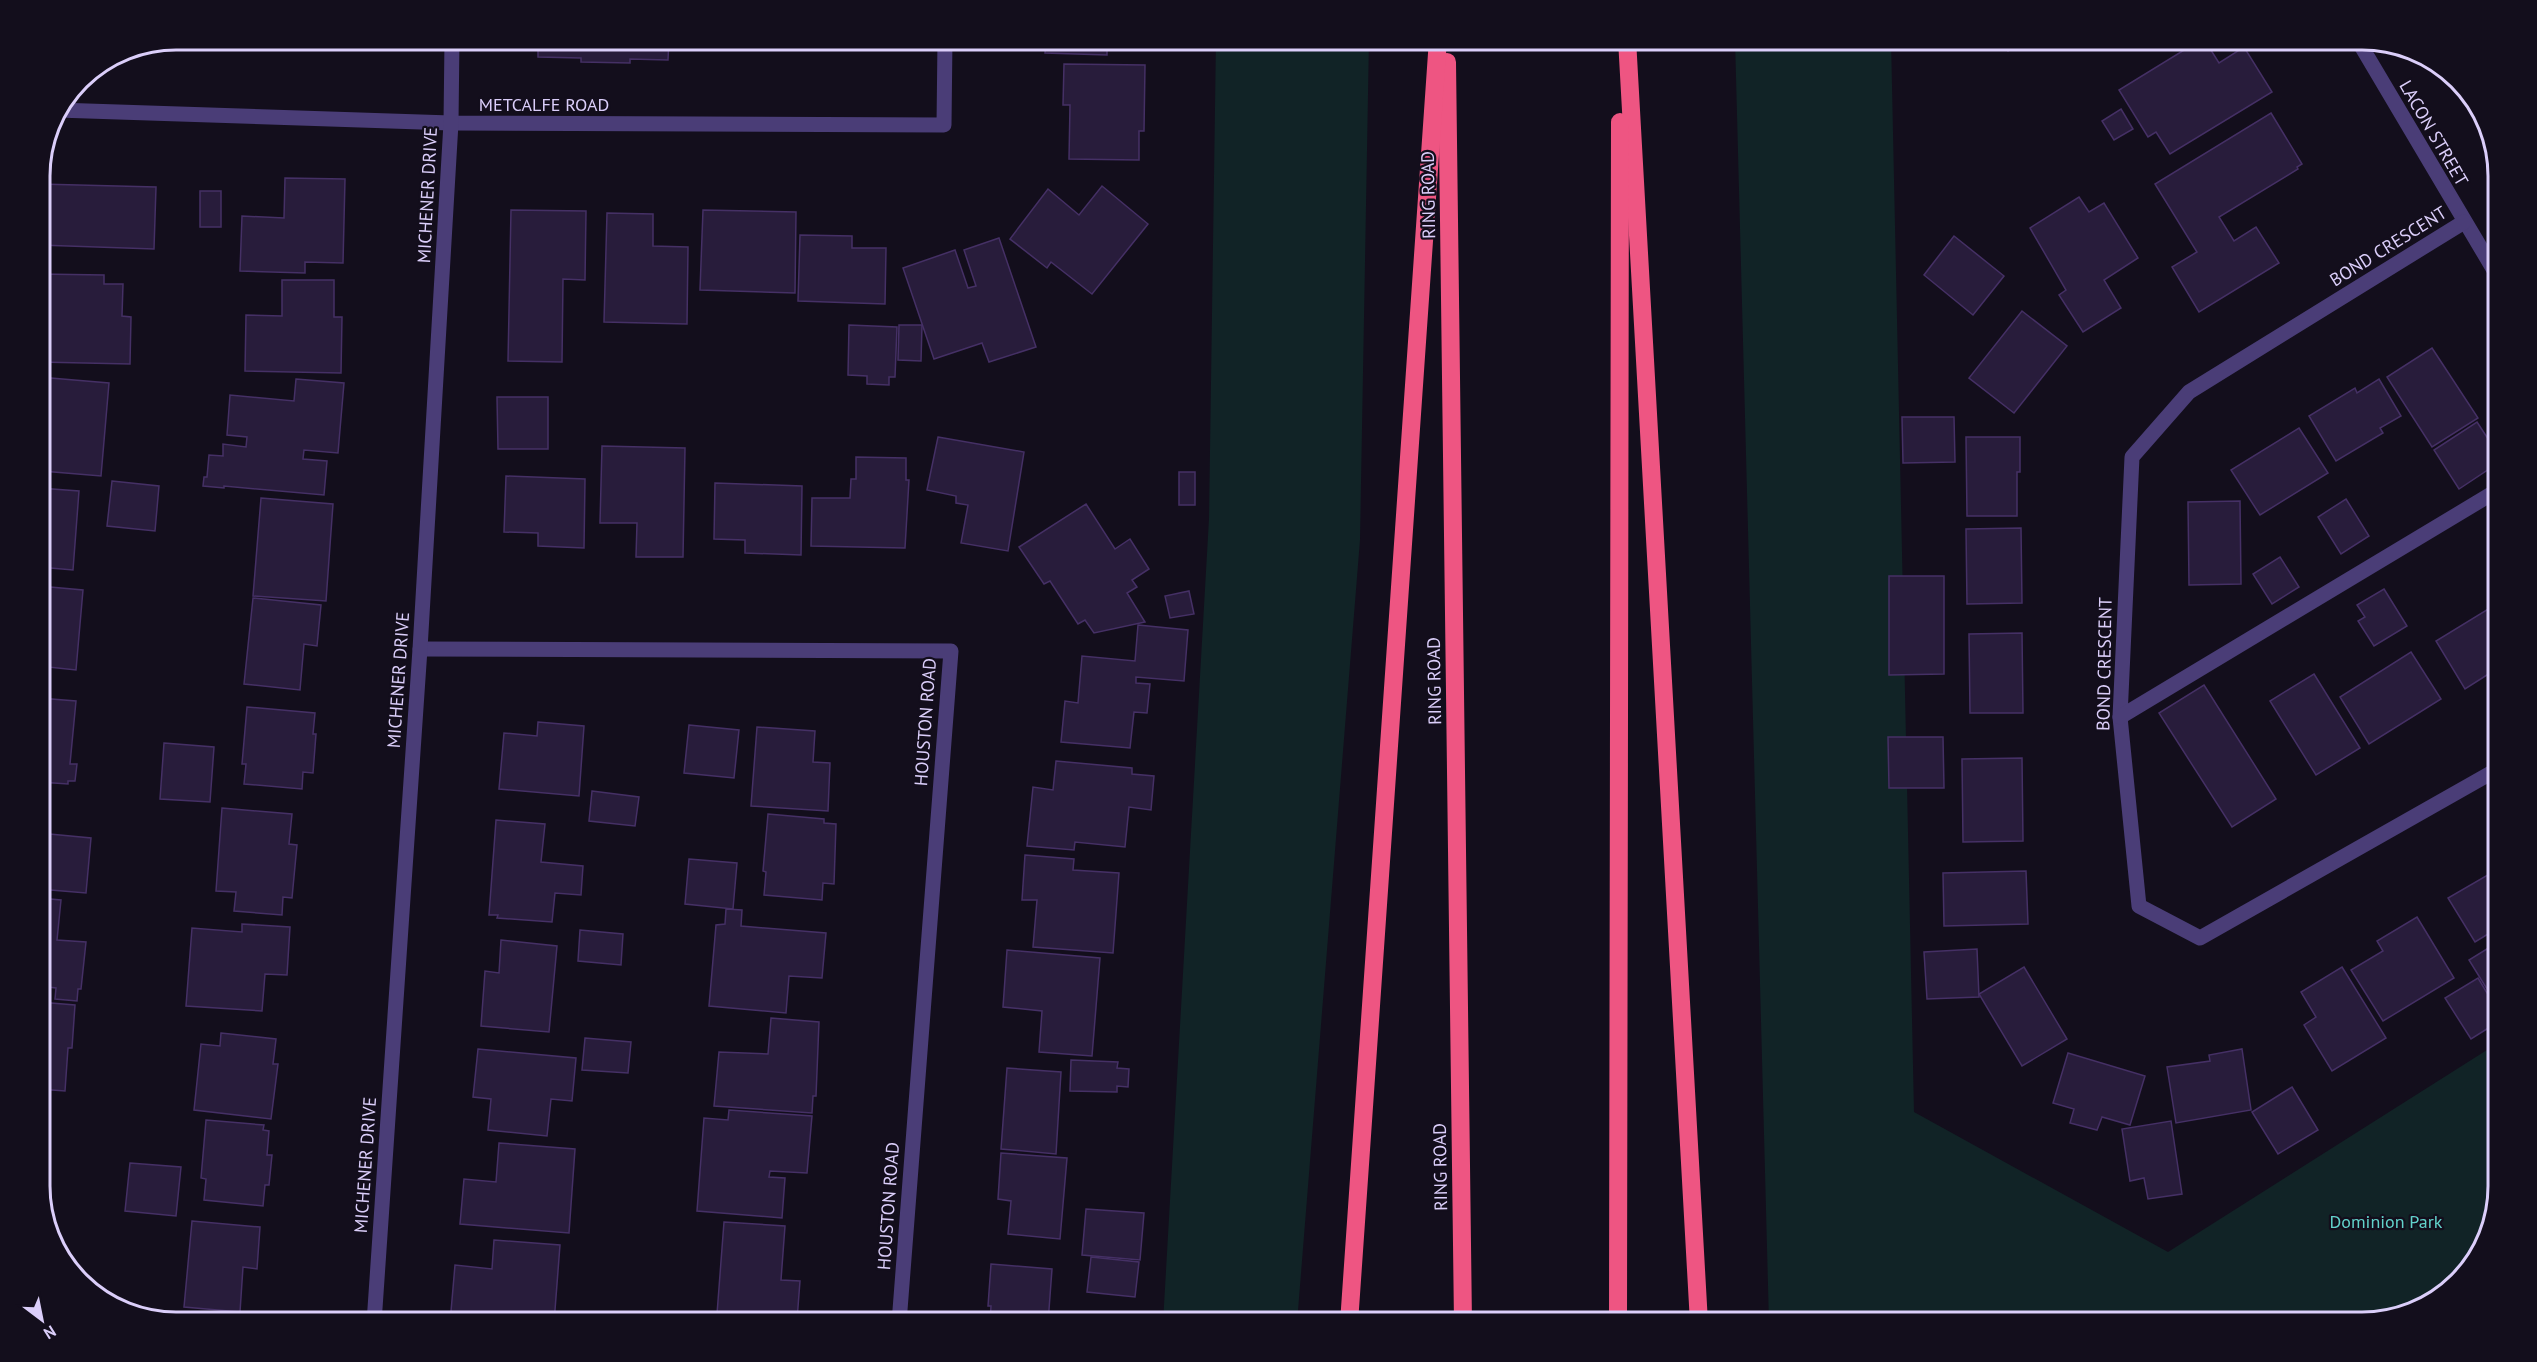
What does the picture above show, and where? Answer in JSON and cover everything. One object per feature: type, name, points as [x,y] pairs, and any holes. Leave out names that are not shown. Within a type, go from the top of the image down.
[{"type":"highway","points":[[1350,1312],[1437,50]]},
{"type":"highway","name":"RING ROAD","points":[[1447,50],[1463,1312]]},
{"type":"highway","points":[[1618,1312],[1620,50]]},
{"type":"highway","points":[[1628,50],[1698,1312]]},
{"type":"street","name":"MICHENER DRIVE","points":[[375,1312],[420,649],[451,123],[452,50]]},
{"type":"street","name":"METCALFE ROAD","points":[[68,110],[451,123],[944,125],[945,50]]},
{"type":"street","name":"LACON STREET","points":[[2364,50],[2487,259]]},
{"type":"street","name":"BOND CRESCENT","points":[[2464,222],[2188,392],[2132,457],[2120,717],[2139,906],[2200,938],[2488,775]]},
{"type":"street","points":[[2120,717],[2487,496]]},
{"type":"street","name":"HOUSTON ROAD","points":[[420,649],[951,651],[900,1312]]},
{"type":"green space","points":[[1216,50],[1369,50],[1360,540],[1298,1312],[1164,1312],[1209,519]]},
{"type":"green space","name":"Dominion Park","points":[[1735,50],[1891,50],[1914,1112],[2168,1252],[2488,1049],[2488,1186],[2478,1235],[2456,1269],[2424,1296],[2410,1303],[2378,1311],[1769,1312]]},
{"type":"building","points":[[538,50],[668,50],[668,60],[630,59],[630,63],[581,62],[581,58],[538,57]]},
{"type":"building","points":[[1045,50],[1107,50],[1107,55],[1045,53]]},
{"type":"building","points":[[2184,50],[2211,50],[2219,63],[2239,50],[2246,50],[2272,92],[2170,154],[2156,132],[2148,137],[2119,90]]},
{"type":"building","points":[[1064,64],[1145,65],[1144,131],[1139,131],[1139,160],[1069,159],[1070,105],[1063,105]]},
{"type":"building","points":[[2121,109],[2133,129],[2114,140],[2102,121]]},
{"type":"building","points":[[2271,113],[2302,164],[2297,167],[2298,169],[2219,217],[2234,241],[2256,227],[2279,263],[2199,312],[2172,267],[2197,252],[2155,184]]},
{"type":"building","points":[[285,178],[345,179],[343,263],[305,262],[305,273],[240,271],[242,216],[284,218]]},
{"type":"building","points":[[50,184],[156,187],[154,249],[50,245]]},
{"type":"building","points":[[1102,186],[1148,224],[1092,294],[1051,262],[1047,268],[1010,239],[1048,189],[1079,215]]},
{"type":"building","points":[[200,191],[221,191],[221,227],[200,227]]},
{"type":"building","points":[[2079,197],[2089,212],[2104,203],[2138,258],[2104,280],[2121,308],[2083,332],[2059,295],[2066,290],[2030,228]]},
{"type":"building","points":[[511,210],[586,211],[585,280],[563,279],[562,362],[508,361]]},
{"type":"building","points":[[703,210],[796,212],[795,293],[700,290]]},
{"type":"building","points":[[607,213],[653,214],[653,246],[688,247],[687,324],[604,322]]},
{"type":"building","points":[[800,235],[852,236],[852,248],[886,248],[885,304],[798,301]]},
{"type":"building","points":[[1954,236],[2004,276],[1973,315],[1924,275]]},
{"type":"building","points":[[999,238],[1036,347],[989,362],[982,343],[934,359],[903,268],[955,250],[968,288],[976,286],[964,250]]},
{"type":"building","points":[[50,274],[104,275],[104,284],[123,284],[122,316],[131,317],[130,364],[50,362]]},
{"type":"building","points":[[282,280],[334,280],[334,317],[342,317],[341,373],[245,371],[246,315],[282,316]]},
{"type":"building","points":[[2022,311],[2067,346],[2014,413],[1969,378]]},
{"type":"building","points":[[849,325],[897,327],[895,377],[889,377],[889,385],[867,384],[867,376],[848,375]]},
{"type":"building","points":[[899,325],[922,325],[921,361],[898,360]]},
{"type":"building","points":[[2432,348],[2478,418],[2432,447],[2387,377]]},
{"type":"building","points":[[50,378],[109,383],[101,476],[50,472]]},
{"type":"building","points":[[296,379],[344,383],[338,453],[304,450],[303,459],[327,461],[324,495],[203,486],[204,477],[207,477],[209,455],[223,456],[223,444],[246,447],[247,437],[227,435],[230,395],[294,401]]},
{"type":"building","points":[[2379,379],[2401,416],[2380,428],[2383,433],[2336,461],[2309,416],[2355,388],[2357,393]]},
{"type":"building","points":[[497,397],[548,397],[548,449],[498,449]]},
{"type":"building","points":[[1902,417],[1954,417],[1955,462],[1903,463]]},
{"type":"building","points":[[2477,422],[2487,438],[2487,470],[2459,489],[2434,450]]},
{"type":"building","points":[[2299,428],[2328,473],[2260,515],[2231,470]]},
{"type":"building","points":[[938,437],[1024,452],[1008,551],[961,543],[968,505],[956,503],[956,496],[927,490]]},
{"type":"building","points":[[1966,437],[2020,437],[2017,516],[1967,516]]},
{"type":"building","points":[[602,446],[685,448],[683,557],[636,557],[637,523],[600,523]]},
{"type":"building","points":[[856,457],[906,458],[906,480],[909,480],[905,548],[811,546],[812,498],[850,498],[851,479],[856,479]]},
{"type":"building","points":[[1179,472],[1195,472],[1195,505],[1179,505]]},
{"type":"building","points":[[506,476],[585,479],[584,548],[538,546],[538,533],[504,532]]},
{"type":"building","points":[[112,481],[159,486],[155,531],[107,526]]},
{"type":"building","points":[[715,483],[802,486],[801,555],[745,553],[745,540],[714,539]]},
{"type":"building","points":[[50,489],[79,491],[73,570],[50,568]]},
{"type":"building","points":[[261,498],[333,504],[326,601],[253,596]]},
{"type":"building","points":[[2346,499],[2369,536],[2341,554],[2318,517]]},
{"type":"building","points":[[2240,501],[2241,584],[2189,585],[2188,502]]},
{"type":"building","points":[[1086,504],[1115,549],[1130,539],[1149,569],[1132,580],[1137,587],[1127,593],[1145,622],[1094,633],[1085,620],[1078,624],[1050,581],[1044,584],[1019,547]]},
{"type":"building","points":[[2021,528],[2022,603],[1967,604],[1966,529]]},
{"type":"building","points":[[2280,557],[2299,587],[2272,604],[2253,574]]},
{"type":"building","points":[[1889,576],[1944,576],[1944,674],[1889,675]]},
{"type":"building","points":[[50,587],[83,590],[76,670],[50,667]]},
{"type":"building","points":[[2384,589],[2407,626],[2374,646],[2358,621],[2365,617],[2357,605]]},
{"type":"building","points":[[1189,591],[1194,614],[1170,618],[1165,596]]},
{"type":"building","points":[[253,598],[321,605],[317,646],[304,644],[300,690],[244,684]]},
{"type":"building","points":[[2487,609],[2487,675],[2465,689],[2436,641]]},
{"type":"building","points":[[1138,625],[1188,630],[1184,681],[1136,677],[1136,683],[1150,684],[1147,713],[1134,712],[1130,748],[1061,742],[1065,701],[1078,703],[1082,656],[1135,661]]},
{"type":"building","points":[[2022,633],[2023,713],[1970,713],[1969,634]]},
{"type":"building","points":[[2411,652],[2441,699],[2369,744],[2340,697]]},
{"type":"building","points":[[2314,674],[2360,748],[2316,775],[2270,701]]},
{"type":"building","points":[[2204,685],[2276,799],[2232,827],[2159,713]]},
{"type":"building","points":[[50,699],[76,701],[70,764],[77,764],[75,781],[68,781],[68,784],[50,783]]},
{"type":"building","points":[[247,707],[315,713],[313,773],[303,772],[302,789],[244,784],[246,764],[242,764]]},
{"type":"building","points":[[538,722],[584,726],[579,796],[499,789],[504,733],[537,736]]},
{"type":"building","points":[[689,725],[739,730],[734,778],[684,773]]},
{"type":"building","points":[[757,727],[815,731],[813,762],[830,763],[828,811],[751,806]]},
{"type":"building","points":[[1888,737],[1943,737],[1944,788],[1889,788]]},
{"type":"building","points":[[164,743],[214,747],[210,802],[160,799]]},
{"type":"building","points":[[2022,758],[2023,841],[1963,842],[1962,759]]},
{"type":"building","points":[[1056,761],[1132,768],[1132,774],[1154,776],[1151,810],[1129,807],[1125,847],[1075,842],[1074,850],[1027,846],[1033,787],[1053,790]]},
{"type":"building","points":[[592,791],[639,797],[635,826],[589,821]]},
{"type":"building","points":[[222,808],[292,814],[289,844],[297,845],[292,898],[283,897],[282,915],[234,911],[236,892],[216,891]]},
{"type":"building","points":[[768,814],[824,819],[824,823],[836,824],[834,884],[823,883],[822,900],[764,895],[766,872],[763,871]]},
{"type":"building","points":[[496,820],[545,824],[541,862],[583,866],[581,895],[555,893],[552,922],[497,918],[498,915],[489,915]]},
{"type":"building","points":[[50,834],[91,838],[86,893],[50,890]]},
{"type":"building","points":[[1025,855],[1074,859],[1073,870],[1119,873],[1113,953],[1033,947],[1037,900],[1022,900]]},
{"type":"building","points":[[689,859],[737,863],[733,909],[685,904]]},
{"type":"building","points":[[2026,871],[2028,924],[1944,926],[1943,873]]},
{"type":"building","points":[[2488,875],[2488,934],[2475,942],[2448,898]]},
{"type":"building","points":[[50,899],[61,900],[57,940],[86,942],[81,989],[78,989],[77,1001],[55,999],[56,988],[50,987]]},
{"type":"building","points":[[726,909],[742,910],[741,926],[826,933],[822,978],[789,976],[786,1013],[709,1006],[716,925],[725,924]]},
{"type":"building","points":[[2417,917],[2454,978],[2383,1021],[2351,970],[2383,951],[2377,941]]},
{"type":"building","points":[[242,924],[290,927],[287,975],[265,974],[262,1011],[186,1006],[192,928],[242,932]]},
{"type":"building","points":[[580,930],[623,934],[621,965],[578,961]]},
{"type":"building","points":[[501,940],[557,946],[549,1032],[481,1026],[485,971],[499,973]]},
{"type":"building","points":[[2488,948],[2488,990],[2469,960]]},
{"type":"building","points":[[1977,949],[1979,997],[1927,999],[1924,952]]},
{"type":"building","points":[[1007,950],[1100,958],[1092,1056],[1039,1052],[1042,1011],[1003,1007]]},
{"type":"building","points":[[2024,967],[2067,1039],[2022,1066],[1979,994]]},
{"type":"building","points":[[2342,967],[2386,1038],[2332,1071],[2304,1025],[2316,1017],[2301,992]]},
{"type":"building","points":[[2478,978],[2488,994],[2488,1028],[2471,1039],[2445,998]]},
{"type":"building","points":[[50,1003],[75,1005],[72,1048],[68,1048],[65,1091],[50,1090]]},
{"type":"building","points":[[771,1018],[819,1022],[816,1096],[813,1096],[812,1113],[714,1106],[719,1052],[768,1054]]},
{"type":"building","points":[[221,1033],[276,1039],[273,1064],[278,1064],[271,1119],[194,1110],[201,1044],[220,1046]]},
{"type":"building","points":[[585,1038],[631,1042],[628,1073],[582,1070]]},
{"type":"building","points":[[478,1049],[576,1058],[572,1101],[551,1099],[547,1136],[488,1130],[491,1099],[473,1097]]},
{"type":"building","points":[[2242,1049],[2251,1110],[2176,1123],[2167,1067],[2210,1061],[2209,1055]]},
{"type":"building","points":[[2068,1053],[2145,1076],[2130,1125],[2102,1117],[2097,1130],[2070,1123],[2074,1109],[2053,1103]]},
{"type":"building","points":[[1071,1060],[1118,1062],[1117,1068],[1129,1069],[1128,1087],[1117,1086],[1117,1092],[1070,1091]]},
{"type":"building","points":[[1007,1068],[1061,1072],[1056,1154],[1001,1149]]},
{"type":"building","points":[[2292,1087],[2318,1130],[2278,1154],[2252,1112]]},
{"type":"building","points":[[729,1110],[812,1116],[807,1173],[770,1171],[769,1177],[785,1178],[782,1218],[697,1211],[704,1118],[728,1120]]},
{"type":"building","points":[[206,1120],[264,1125],[263,1130],[269,1131],[267,1155],[272,1155],[269,1185],[265,1185],[263,1206],[204,1200],[206,1179],[201,1178]]},
{"type":"building","points":[[2171,1121],[2182,1194],[2148,1199],[2144,1178],[2130,1181],[2122,1129]]},
{"type":"building","points":[[499,1143],[575,1149],[569,1233],[460,1224],[464,1179],[496,1182]]},
{"type":"building","points":[[1001,1153],[1067,1158],[1060,1239],[1008,1234],[1011,1201],[998,1199]]},
{"type":"building","points":[[130,1163],[181,1167],[176,1216],[125,1211]]},
{"type":"building","points":[[1086,1209],[1144,1213],[1140,1260],[1082,1255]]},
{"type":"building","points":[[192,1221],[260,1227],[257,1269],[243,1267],[240,1312],[184,1307]]},
{"type":"building","points":[[724,1222],[785,1226],[781,1280],[800,1281],[798,1312],[717,1312]]},
{"type":"building","points":[[494,1240],[560,1245],[555,1312],[451,1312],[455,1265],[492,1269]]},
{"type":"building","points":[[1091,1257],[1139,1262],[1135,1297],[1087,1292]]},
{"type":"building","points":[[991,1264],[1052,1269],[1049,1312],[991,1312],[991,1306],[988,1306]]}]
